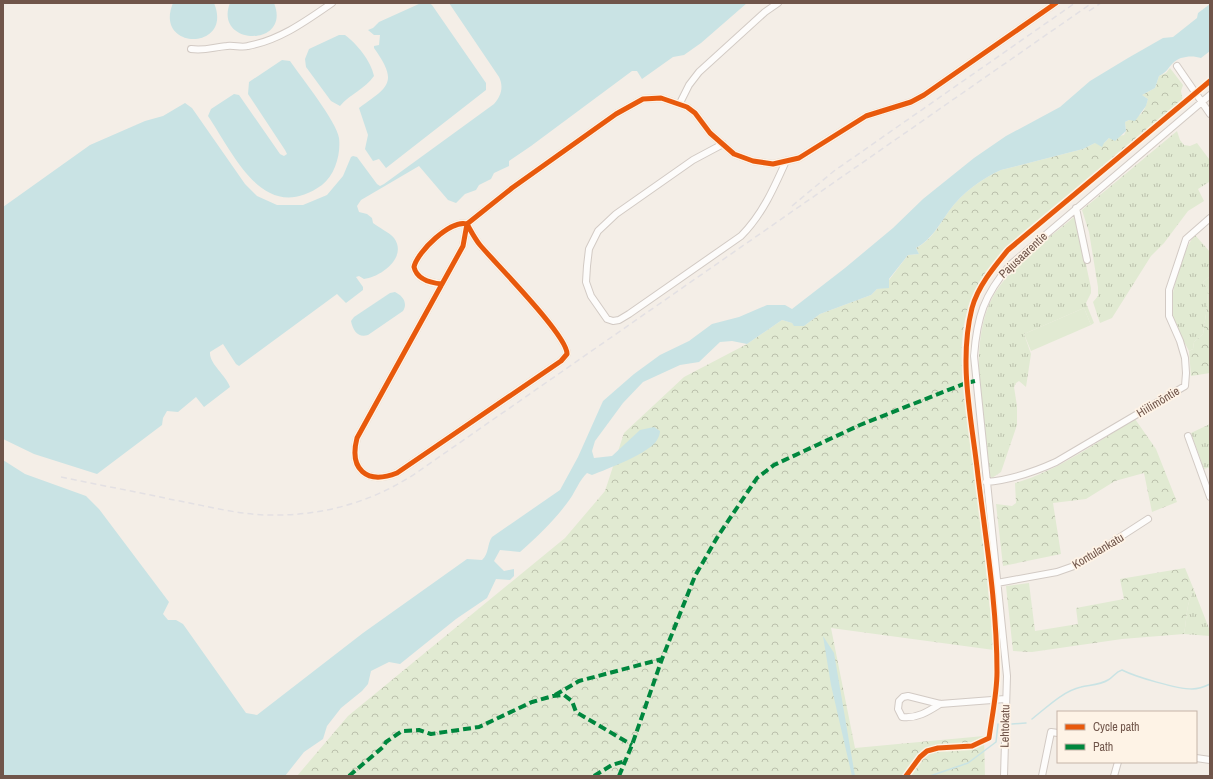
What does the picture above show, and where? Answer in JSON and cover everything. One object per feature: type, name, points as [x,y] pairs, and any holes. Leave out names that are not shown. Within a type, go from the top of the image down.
[{"type":"street","points":[[191,49],[204,51],[228,46],[247,47],[269,41],[300,24],[332,3]]},
{"type":"street","points":[[680,103],[689,85],[699,72],[765,12],[778,3]]},
{"type":"street","points":[[467,224],[480,245],[543,316],[564,345],[567,354],[548,370],[397,473],[381,478],[368,476],[355,460],[354,452],[357,438],[463,246],[467,224],[512,188],[632,104],[643,99],[654,97],[680,103],[692,111],[710,132],[740,157],[753,161],[773,164],[786,161],[806,155],[870,114],[896,107],[924,95],[1056,3]]},
{"type":"street","points":[[1177,66],[1210,114]]},
{"type":"street","name":"Pajusaarentie","points":[[1007,676],[974,356],[976,332],[981,311],[996,281],[1010,265],[1210,96]]},
{"type":"street","points":[[723,144],[693,160],[616,214],[598,231],[589,249],[586,282],[591,296],[607,319],[612,321],[619,320],[629,314],[741,236],[751,226],[770,196],[786,161]]},
{"type":"street","points":[[1076,208],[1087,260]]},
{"type":"street","name":"Hiilimöntie","points":[[986,482],[997,481],[1039,470],[1056,462],[1185,386],[1185,358],[1169,314],[1169,290],[1186,239],[1210,218]]},
{"type":"street","points":[[442,284],[426,281],[418,274],[414,267],[416,259],[427,246],[451,226],[459,223],[467,224]]},
{"type":"street","points":[[1188,436],[1210,497]]},
{"type":"street","name":"Kontulankatu","points":[[997,584],[1057,572],[1078,565],[1148,519]]},
{"type":"street","name":"Lehtokatu","points":[[1004,776],[1005,700],[1007,676]]},
{"type":"street","points":[[940,704],[930,711],[913,717],[902,717],[898,710],[899,701],[903,697],[908,696],[940,704],[1005,700]]},
{"type":"street","points":[[1042,776],[1051,732],[1057,733]]},
{"type":"street","points":[[1197,758],[1210,760]]},
{"type":"street","points":[[1114,776],[1118,763]]},
{"type":"green space","points":[[1170,68],[1183,85],[1181,91],[1183,101],[1009,245],[982,280],[968,309],[962,338],[962,374],[975,464],[994,650],[831,628],[855,748],[984,736],[985,776],[297,776],[348,716],[565,538],[605,491],[624,433],[684,377],[747,344],[782,320],[792,323],[795,326],[804,326],[820,314],[871,295],[877,289],[883,288],[908,255],[919,254],[916,248],[922,245],[931,236],[954,204],[979,182],[1001,170],[1083,149],[1095,143],[1104,143],[1109,138],[1124,135],[1126,131],[1125,122],[1140,115],[1144,109],[1148,99],[1142,95],[1155,88],[1159,76],[1166,73]]},
{"type":"green space","points":[[1177,131],[1180,140],[1184,145],[1190,146],[1197,143],[1209,159],[1210,184],[1209,182],[1198,189],[1204,201],[1188,211],[1164,243],[1151,256],[1112,318],[1100,323],[1093,302],[1098,296],[1098,287],[1089,232],[1082,210]]},
{"type":"green space","points":[[1074,217],[1076,218],[1091,288],[1091,293],[1086,303],[1094,323],[1091,325],[1084,308],[1024,334],[1031,354],[1026,387],[1019,381],[1014,387],[1017,406],[1017,425],[1001,472],[992,478],[989,475],[979,375],[979,349],[983,325],[990,302],[1002,283],[1018,265]]},
{"type":"green space","points":[[1195,235],[1210,252],[1210,276],[1203,282],[1208,290],[1203,334],[1194,342],[1193,349],[1189,351],[1175,324],[1171,307],[1172,297],[1182,261],[1186,250]]},
{"type":"green space","points":[[1210,276],[1210,373],[1191,376],[1189,351],[1193,349],[1194,342],[1203,334],[1208,290],[1203,282]]},
{"type":"green space","points":[[1084,308],[1091,325],[1031,351],[1024,334]]},
{"type":"green space","points":[[1135,419],[1156,449],[1177,502],[1152,512],[1144,473],[1115,481],[1086,499],[1053,503],[1061,554],[1003,566],[996,504],[1012,506],[1016,503],[1015,483],[1031,478],[1062,464]]},
{"type":"green space","points":[[1210,424],[1210,467],[1204,469],[1191,433]]},
{"type":"green space","points":[[1185,568],[1194,590],[1189,600],[1184,634],[1122,639],[1032,652],[1013,651],[1006,586],[1029,583],[1035,631],[1078,624],[1076,608],[1124,599],[1120,579]]},
{"type":"green space","points":[[1194,590],[1210,631],[1210,636],[1184,634],[1189,600]]},
{"type":"water","points":[[173,3],[214,3],[217,19],[213,30],[205,37],[194,39],[182,37],[174,30],[170,19]]},
{"type":"water","points":[[230,3],[274,3],[277,18],[272,28],[264,34],[252,36],[241,34],[232,27],[228,17]]},
{"type":"water","points":[[421,3],[429,3],[432,5],[486,83],[486,90],[386,168],[379,159],[373,161],[365,149],[368,135],[359,108],[384,88],[388,76],[382,59],[374,48],[374,46],[379,45],[380,35],[374,35],[368,30],[373,28],[379,22]]},
{"type":"water","points":[[449,3],[747,3],[701,43],[684,55],[673,57],[642,79],[637,71],[632,71],[509,161],[509,166],[494,173],[491,179],[479,185],[476,190],[465,194],[456,203],[448,200],[419,166],[361,200],[357,206],[359,212],[367,214],[372,218],[373,223],[394,238],[398,252],[391,265],[385,270],[371,277],[364,279],[359,276],[356,277],[363,287],[363,290],[346,303],[337,294],[239,366],[236,364],[223,344],[210,352],[212,361],[230,387],[204,407],[196,397],[178,412],[167,411],[163,418],[162,425],[97,474],[34,454],[3,439],[3,207],[90,145],[145,121],[163,116],[185,103],[192,108],[245,184],[257,196],[277,205],[303,205],[327,195],[343,176],[351,157],[353,156],[357,157],[380,186],[494,104],[500,95],[501,81],[499,77]]},
{"type":"water","points":[[1210,4],[1210,51],[1201,58],[1190,56],[1179,59],[1159,76],[1155,88],[1142,95],[1148,99],[1146,106],[1135,121],[1129,120],[1125,122],[1126,131],[1115,141],[1109,138],[1102,147],[1095,143],[1083,149],[1001,170],[979,182],[954,204],[931,236],[916,248],[919,254],[908,255],[889,279],[889,288],[877,289],[871,295],[820,314],[804,326],[794,326],[792,323],[782,320],[747,344],[732,341],[720,342],[699,362],[680,365],[643,382],[623,403],[595,441],[592,451],[594,458],[612,456],[640,430],[654,427],[660,432],[658,439],[653,445],[617,465],[592,475],[587,473],[559,513],[520,552],[500,550],[494,561],[504,571],[514,569],[514,576],[510,580],[496,579],[487,598],[456,619],[400,664],[389,662],[371,671],[368,684],[362,691],[341,708],[327,726],[323,739],[304,752],[285,776],[3,776],[3,460],[25,474],[86,496],[99,509],[169,602],[163,614],[168,620],[176,620],[183,624],[246,713],[257,715],[363,633],[467,559],[482,560],[486,555],[492,537],[560,490],[578,457],[603,401],[634,374],[660,355],[689,341],[712,324],[739,317],[767,305],[785,305],[792,309],[845,268],[893,228],[923,199],[974,158],[1006,136],[1060,107],[1090,81],[1163,38],[1173,37],[1197,18],[1198,13]]},
{"type":"water","points":[[339,35],[345,35],[359,48],[367,59],[374,76],[340,106],[331,101],[306,67],[305,59],[309,49]]},
{"type":"water","points":[[282,60],[290,61],[332,121],[339,138],[338,157],[334,170],[327,181],[302,195],[284,197],[268,192],[253,181],[229,149],[208,116],[211,109],[234,94],[239,95],[280,154],[284,156],[287,154],[248,94],[249,82]]},
{"type":"water","points":[[395,292],[404,300],[405,305],[403,311],[368,335],[364,336],[356,333],[351,321],[354,317],[390,293]]},
{"type":"water","points":[[823,636],[834,653],[855,776],[852,776],[831,685]]},
{"type":"waterway","points":[[1032,719],[1055,700],[1068,692],[1081,687],[1105,682],[1122,670],[1137,676],[1177,687],[1196,689],[1210,684]]},
{"type":"waterway","points":[[1012,724],[1026,723]]},
{"type":"waterway","points":[[930,776],[968,763],[996,742],[998,724]]},
{"type":"railway","points":[[792,206],[834,171],[1075,3]]},
{"type":"railway","points":[[61,477],[225,510],[263,515],[295,514],[333,509],[369,498],[419,471],[1092,3]]},
{"type":"railway","points":[[1089,11],[1101,3]]},
{"type":"marked path","points":[[619,776],[632,745],[662,659],[695,576],[718,536],[757,478],[774,465],[860,425],[966,383],[975,381]]},
{"type":"marked path","points":[[555,695],[579,681],[662,659]]},
{"type":"marked path","points":[[349,776],[383,747],[386,742],[402,731],[419,730],[431,734],[479,727],[532,702],[553,696],[564,695],[572,701],[576,712],[632,745]]},
{"type":"marked path","points":[[594,776],[612,765],[625,761]]},
{"type":"cycle path","points":[[442,284],[429,282],[421,278],[414,267],[416,261],[428,245],[444,231],[452,226],[467,224],[480,245],[544,316],[564,345],[567,354],[561,361],[397,473],[377,477],[369,475],[362,472],[358,466],[355,449],[357,438],[463,246],[467,224],[512,188],[616,114],[643,99],[661,98],[687,107],[695,113],[710,133],[734,154],[753,161],[773,164],[799,158],[866,116],[911,102],[924,95],[1056,3]]},
{"type":"cycle path","points":[[906,776],[920,757],[927,751],[938,748],[972,746],[989,738],[994,705],[997,672],[995,623],[966,371],[968,329],[972,308],[978,292],[987,277],[1008,250],[1210,81]]}]
